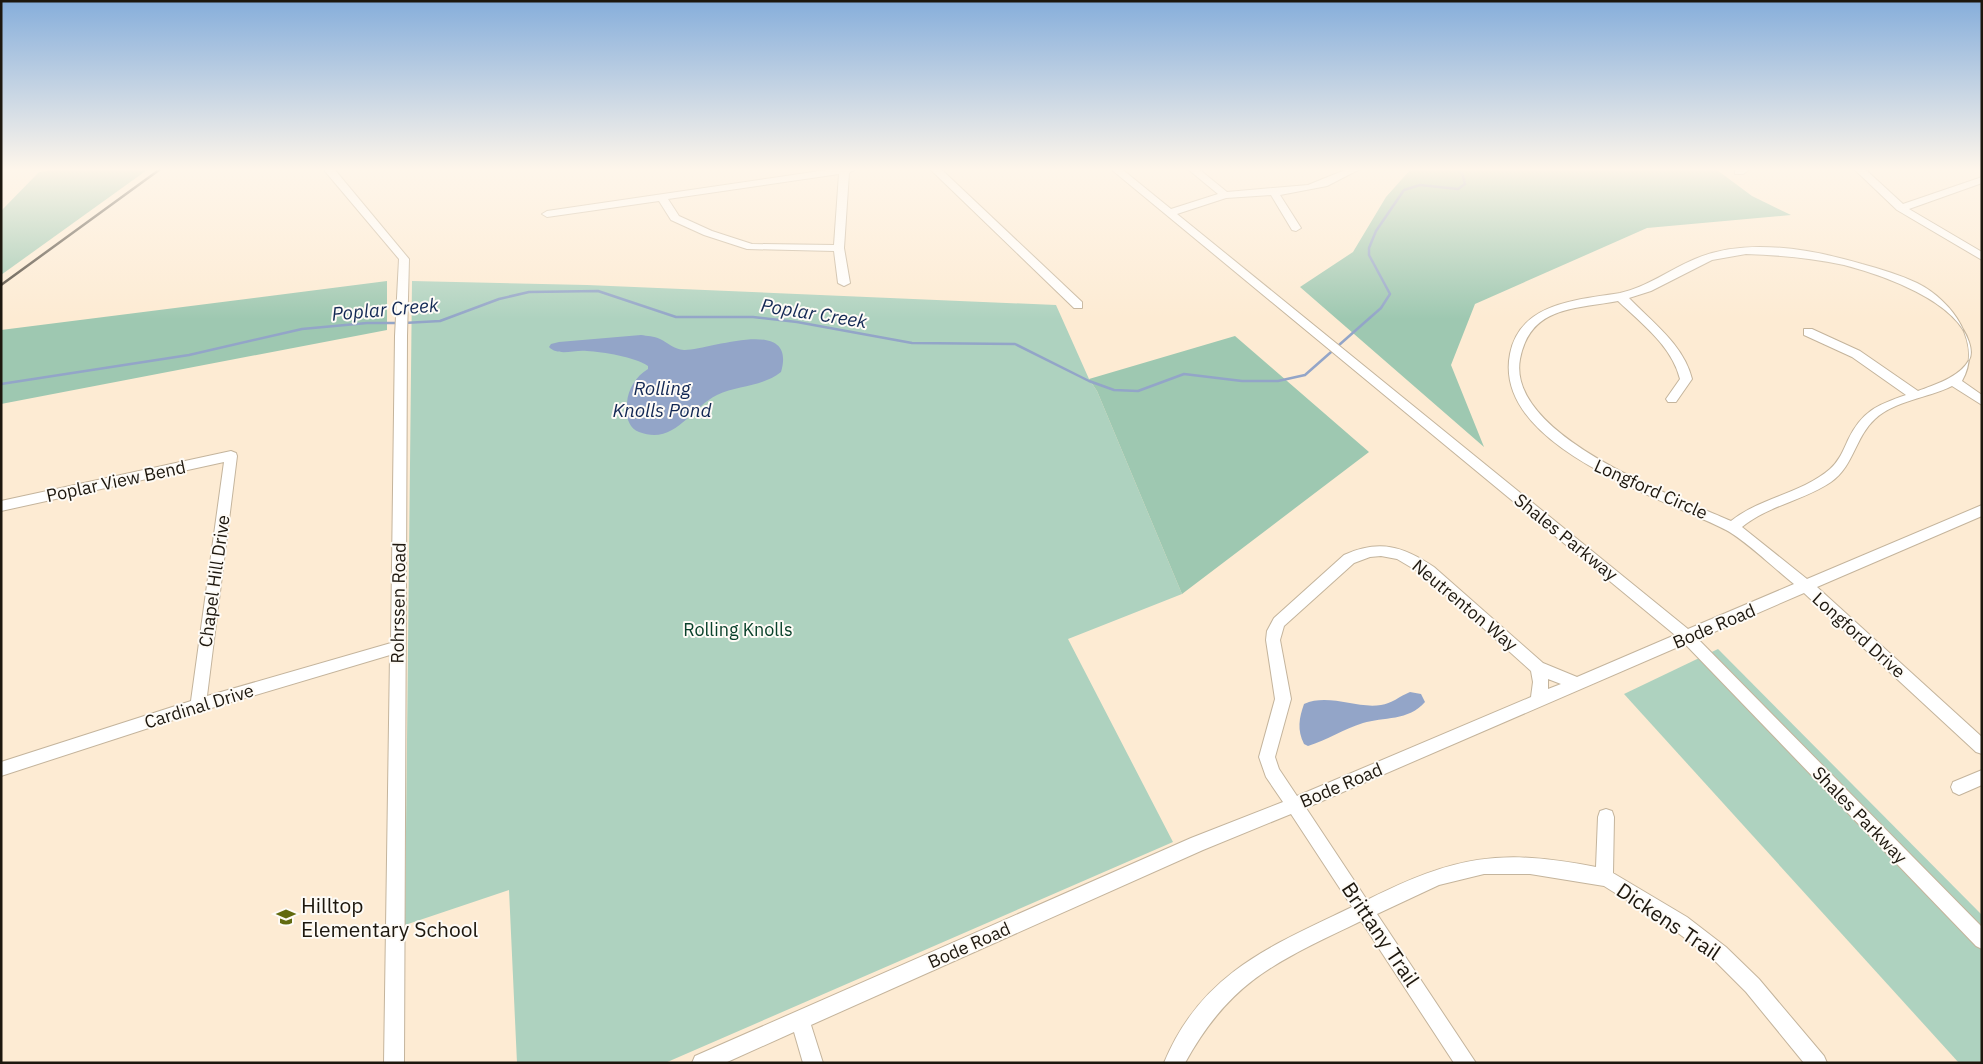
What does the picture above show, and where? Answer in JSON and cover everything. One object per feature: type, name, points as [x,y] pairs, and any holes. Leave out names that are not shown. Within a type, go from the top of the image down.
[{"type":"street","name":"Rohrssen Road","points":[[371,220],[404,259],[401,336],[394,1063]]},
{"type":"street","points":[[679,220],[751,247],[839,248]]},
{"type":"street","points":[[842,220],[839,248],[844,283]]},
{"type":"street","points":[[988,220],[1078,305]]},
{"type":"street","name":"Shales Parkway","points":[[1178,220],[1354,362],[1687,637],[1982,940]]},
{"type":"street","points":[[1291,220],[1296,228]]},
{"type":"street","points":[[1920,220],[1982,257]]},
{"type":"street","name":"Longford Circle","points":[[1757,252],[1795,255],[1857,265],[1886,273],[1914,285],[1956,314],[1979,341],[1975,361],[1964,374],[1953,381],[1876,411],[1868,418],[1836,471],[1804,491],[1750,514],[1733,527],[1618,477],[1594,464],[1550,432],[1522,396],[1513,364],[1514,352],[1526,329],[1547,313],[1564,306],[1588,300],[1620,296],[1652,287],[1694,263],[1720,254],[1757,252]]},
{"type":"street","points":[[1620,296],[1682,364],[1686,379],[1672,399]]},
{"type":"street","points":[[1808,332],[1856,354],[1915,395]]},
{"type":"street","points":[[1953,381],[1982,401]]},
{"type":"street","name":"Poplar View Bend","points":[[1,506],[231,456]]},
{"type":"street","name":"Chapel Hill Drive","points":[[198,705],[231,456]]},
{"type":"street","name":"Bode Road","points":[[702,1063],[1197,844],[1295,805],[1807,587],[1982,510]]},
{"type":"street","name":"Longford Drive","points":[[1733,527],[1807,587],[1982,747]]},
{"type":"street","name":"Neutrenton Way","points":[[1295,805],[1272,772],[1267,757],[1282,699],[1273,640],[1274,630],[1279,622],[1349,558],[1360,552],[1393,551],[1412,559],[1502,634],[1538,668],[1558,678],[1578,684]]},
{"type":"street","name":"Cardinal Drive","points":[[1,769],[198,705],[398,647]]},
{"type":"street","points":[[1538,668],[1541,682],[1538,701]]},
{"type":"street","points":[[1959,787],[1982,777]]},
{"type":"street","name":"Brittany Trail","points":[[1295,805],[1466,1063]]},
{"type":"street","points":[[1604,878],[1606,817]]},
{"type":"street","name":"Dickens Trail","points":[[1174,1063],[1188,1035],[1214,999],[1241,974],[1270,956],[1452,872],[1490,864],[1538,866],[1604,878],[1635,895],[1702,938],[1729,962],[1763,998],[1817,1063]]},
{"type":"street","points":[[800,1021],[813,1063]]},
{"type":"green space","points":[[1,220],[78,220],[1,275]]},
{"type":"green space","points":[[1372,220],[1739,220],[1647,228],[1475,304],[1451,365],[1484,447],[1300,287],[1353,252]]},
{"type":"green space","points":[[387,281],[387,330],[1,404],[1,330]]},
{"type":"green space","name":"Rolling Knolls","points":[[412,281],[587,285],[1056,305],[1089,379],[1097,391],[1182,594],[1068,639],[1173,842],[665,1063],[517,1063],[509,890],[405,925]]},
{"type":"green space","points":[[1235,336],[1369,452],[1182,594],[1097,391],[1089,379]]},
{"type":"green space","points":[[1718,649],[1982,915],[1982,1063],[1959,1063],[1624,694]]},
{"type":"water","name":"Rolling Knolls Pond","points":[[641,335],[658,338],[684,350],[729,342],[764,340],[776,344],[783,354],[781,372],[766,381],[717,395],[707,401],[681,424],[663,434],[652,435],[639,432],[630,424],[626,407],[633,383],[648,369],[648,366],[635,360],[610,354],[582,351],[557,352],[549,347],[551,344],[559,342]]},
{"type":"water","points":[[1410,692],[1421,694],[1425,702],[1411,712],[1396,717],[1363,723],[1315,744],[1308,746],[1304,744],[1300,734],[1300,724],[1304,704],[1323,700],[1372,706],[1381,705],[1392,702]]},
{"type":"waterway","name":"Poplar Creek","points":[[404,323],[440,321],[499,299],[529,292],[598,291],[676,317],[753,317],[797,322],[912,343],[1015,344],[1089,381],[1114,390],[1138,391],[1184,374],[1242,381],[1278,381],[1305,375],[1381,308],[1390,294],[1369,255],[1369,248],[1376,231],[1384,220]]},
{"type":"waterway","name":"Poplar Creek","points":[[1,384],[189,355],[302,329],[367,323],[398,323]]},
{"type":"railway","points":[[1,285],[91,220]]},
{"type":"place","name":"Hilltop Elementary School","points":[[286,917]]}]
